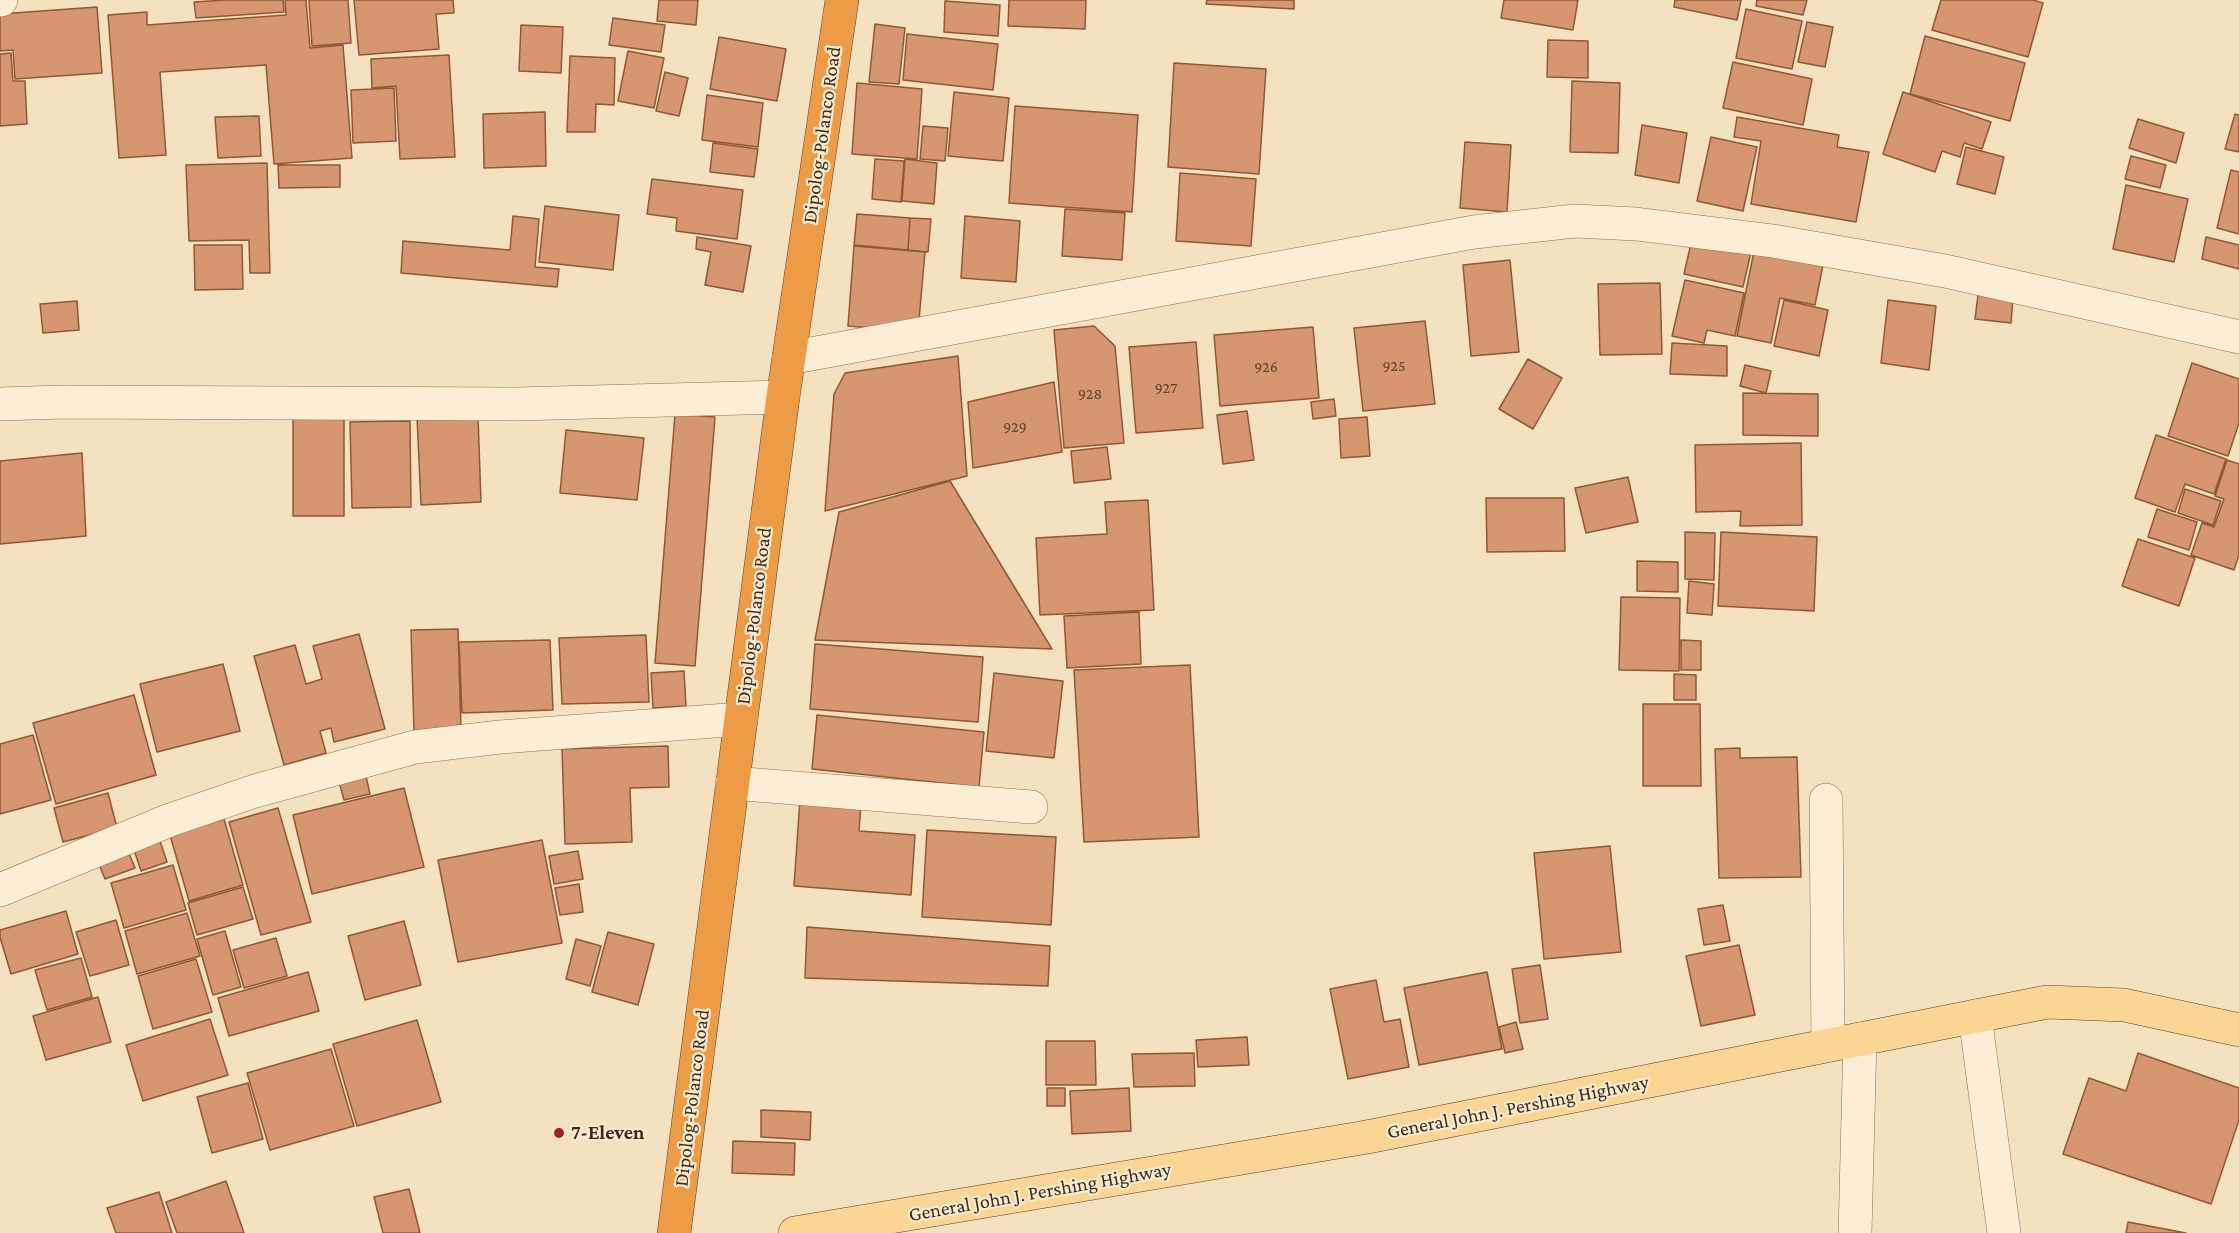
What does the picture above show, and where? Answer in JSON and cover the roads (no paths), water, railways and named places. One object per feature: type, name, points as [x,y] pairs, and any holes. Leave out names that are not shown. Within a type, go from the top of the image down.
[{"type":"highway","name":"Dipolog-Polanco Road","points":[[674,1233],[783,397],[842,0]]},
{"type":"main road","name":"General John J. Pershing Highway","points":[[795,1233],[830,1230],[1366,1137],[2047,1002],[2124,1005],[2239,1030]]},
{"type":"street","points":[[789,358],[1474,232],[1575,221],[1636,224],[1773,242],[1946,271],[2239,337]]},
{"type":"street","points":[[0,404],[75,402],[516,404],[783,397]]},
{"type":"street","points":[[0,890],[191,813],[255,791],[415,747],[500,737],[741,719]]},
{"type":"street","points":[[732,783],[1030,807]]},
{"type":"street","points":[[1826,800],[1828,1045]]},
{"type":"street","points":[[1975,1016],[2004,1233]]},
{"type":"street","points":[[1855,1233],[1860,1039]]},
{"type":"place","name":"7-Eleven","points":[[559,1133]]}]
